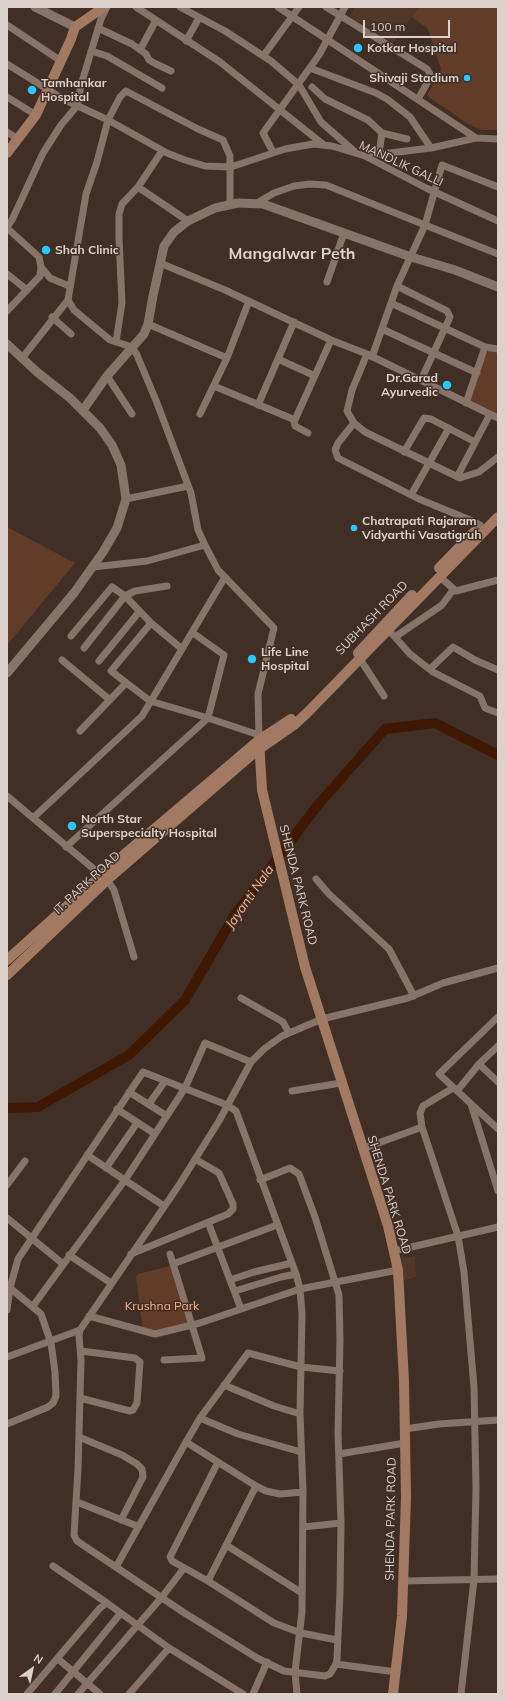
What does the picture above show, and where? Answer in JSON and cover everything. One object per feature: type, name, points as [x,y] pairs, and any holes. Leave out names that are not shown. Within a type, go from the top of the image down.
[{"type":"main road","points":[[7,153],[36,114],[75,27],[103,7]]},
{"type":"main road","name":"SUBHASH ROAD","points":[[441,572],[480,525],[497,512]]},
{"type":"main road","name":"SUBHASH ROAD","points":[[260,741],[299,712],[389,631],[497,512]]},
{"type":"main road","name":"SHENDA PARK ROAD","points":[[260,741],[262,790],[305,967],[362,1149],[388,1226],[398,1270],[404,1381],[405,1443],[402,1616],[393,1694]]},
{"type":"main road","name":"IT. PARK ROAD","points":[[7,960],[104,878],[260,741]]},
{"type":"main road","name":"IT. PARK ROAD","points":[[7,976],[104,878]]},
{"type":"street","points":[[35,7],[75,27]]},
{"type":"street","points":[[7,311],[40,276],[41,267],[39,257],[7,227],[12,220],[43,153],[61,125],[77,106],[80,85],[103,7]]},
{"type":"street","points":[[136,7],[220,62],[258,95],[281,110],[324,145]]},
{"type":"street","points":[[180,7],[225,31],[264,55],[299,85],[321,122],[357,154]]},
{"type":"street","points":[[278,7],[476,138]]},
{"type":"street","points":[[264,55],[299,7]]},
{"type":"street","points":[[326,7],[427,69],[430,74],[430,78],[418,99]]},
{"type":"street","points":[[273,152],[264,133],[310,68],[345,7]]},
{"type":"street","points":[[186,41],[199,18]]},
{"type":"street","points":[[140,50],[156,20]]},
{"type":"street","points":[[7,25],[61,61]]},
{"type":"street","points":[[98,28],[140,50],[156,64],[171,71]]},
{"type":"street","points":[[91,51],[107,56],[162,88]]},
{"type":"street","name":"MANDLIK GALLI","points":[[7,64],[47,90],[108,120],[162,150],[205,166],[230,167],[273,152],[313,144],[332,146],[365,156],[435,192],[498,221]]},
{"type":"street","points":[[310,68],[376,93],[387,99],[410,117],[431,148]]},
{"type":"street","points":[[312,87],[325,99],[368,120],[382,133],[407,139]]},
{"type":"street","points":[[151,623],[111,671],[150,701],[208,718],[260,741],[258,694],[274,628],[218,570],[205,545],[198,530],[188,486],[157,403],[137,355],[132,347],[110,340],[74,310],[68,300],[69,286],[86,194],[97,162],[108,120],[120,97],[126,91],[198,129],[223,140],[230,156],[230,204]]},
{"type":"street","points":[[7,97],[36,114]]},
{"type":"street","points":[[7,132],[18,139]]},
{"type":"street","points":[[379,153],[382,133]]},
{"type":"street","points":[[365,156],[379,153],[431,148],[476,138],[498,139]]},
{"type":"street","points":[[116,342],[122,302],[119,238],[120,209],[125,199],[138,187],[162,150]]},
{"type":"street","points":[[498,188],[442,165],[425,225],[412,257],[397,286],[382,329],[352,390],[347,411],[354,423],[365,432],[460,478],[479,472],[498,457]]},
{"type":"street","points":[[258,203],[274,193],[294,186],[310,184],[326,185],[498,254]]},
{"type":"street","points":[[138,187],[188,221]]},
{"type":"street","points":[[83,410],[107,376],[144,334],[148,324],[164,246],[174,232],[188,221],[215,208],[230,204],[258,203],[498,286]]},
{"type":"street","points":[[327,282],[344,233]]},
{"type":"street","points":[[160,263],[249,301],[331,340],[370,356],[498,418]]},
{"type":"street","points":[[41,267],[50,278],[69,286]]},
{"type":"street","points":[[7,274],[27,290]]},
{"type":"street","points":[[397,286],[447,311],[450,317],[421,380]]},
{"type":"street","points":[[23,357],[52,317],[68,300]]},
{"type":"street","points":[[200,414],[227,358],[249,301]]},
{"type":"street","points":[[391,303],[485,347],[498,349]]},
{"type":"street","points":[[52,317],[71,334]]},
{"type":"street","points":[[258,405],[294,322]]},
{"type":"street","points":[[148,324],[227,358]]},
{"type":"street","points":[[382,329],[476,373]]},
{"type":"street","points":[[308,433],[295,426],[295,420],[331,340]]},
{"type":"street","points":[[7,344],[23,357],[37,372],[61,390],[100,428],[117,456],[123,474],[126,499],[114,535],[93,567],[74,593],[7,672]]},
{"type":"street","points":[[466,402],[485,347]]},
{"type":"street","points":[[278,359],[315,376]]},
{"type":"street","points":[[107,376],[132,414]]},
{"type":"street","points":[[214,386],[295,420]]},
{"type":"street","points":[[457,477],[490,414]]},
{"type":"street","points":[[404,452],[424,418],[431,419],[475,442]]},
{"type":"street","points":[[354,423],[338,443],[335,450],[338,458],[411,495],[451,513],[474,521],[480,525]]},
{"type":"street","points":[[411,495],[449,428]]},
{"type":"street","points":[[126,499],[188,486]]},
{"type":"street","points":[[93,567],[147,561],[205,545]]},
{"type":"street","points":[[441,572],[454,590]]},
{"type":"street","points":[[33,818],[136,722],[193,632],[225,577]]},
{"type":"street","points":[[498,580],[454,590],[442,605],[389,631],[410,654],[430,669],[480,696],[485,708],[498,713]]},
{"type":"street","points":[[84,648],[125,596],[135,591],[167,586]]},
{"type":"street","points":[[71,636],[112,587],[125,596],[139,612],[182,649]]},
{"type":"street","points":[[99,661],[139,612]]},
{"type":"street","points":[[66,847],[208,718],[224,655],[193,632]]},
{"type":"street","points":[[430,669],[449,649],[453,647],[475,660],[498,670]]},
{"type":"street","points":[[359,657],[384,696]]},
{"type":"street","points":[[62,660],[110,700]]},
{"type":"street","points":[[80,731],[126,683]]},
{"type":"street","points":[[7,796],[104,878],[117,895],[134,957]]},
{"type":"street","points":[[316,879],[329,894],[389,949],[414,996]]},
{"type":"street","points":[[260,1180],[290,1168],[299,1174],[335,1283],[340,1308],[338,1433],[342,1523],[340,1593],[336,1664],[330,1674],[325,1676],[284,1670],[267,1662],[162,1597],[77,1541],[74,1535],[77,1502],[81,1351],[78,1336],[88,1316],[195,1159],[227,1106],[251,1062],[269,1046],[282,1036],[322,1019],[381,1006],[414,996],[443,983],[498,968]]},
{"type":"street","points":[[241,998],[283,1022],[290,1033]]},
{"type":"street","points":[[498,1017],[439,1074],[498,1129]]},
{"type":"street","points":[[33,1306],[125,1180],[167,1116],[185,1088],[205,1043],[251,1062]]},
{"type":"street","points":[[461,1694],[474,1580],[476,1488],[473,1420],[474,1387],[464,1272],[458,1236],[422,1127],[420,1113],[423,1106],[455,1090],[498,1046]]},
{"type":"street","points":[[479,1064],[498,1082]]},
{"type":"street","points":[[7,1310],[10,1288],[18,1259],[117,1109],[144,1072],[227,1106],[238,1114],[260,1180],[292,1263],[300,1289],[302,1314],[300,1414],[303,1527],[301,1633],[297,1652],[297,1694]]},
{"type":"street","points":[[149,1104],[165,1081]]},
{"type":"street","points":[[292,1091],[341,1083]]},
{"type":"street","points":[[129,1092],[167,1116]]},
{"type":"street","points":[[471,1104],[498,1191]]},
{"type":"street","points":[[117,1109],[155,1134]]},
{"type":"street","points":[[106,1168],[137,1122]]},
{"type":"street","points":[[362,1149],[422,1127]]},
{"type":"street","points":[[87,1155],[164,1206]]},
{"type":"street","points":[[131,1254],[228,1214],[233,1209],[233,1204],[219,1173],[195,1159]]},
{"type":"street","points":[[8,1182],[25,1161]]},
{"type":"street","points":[[7,1218],[63,1264]]},
{"type":"street","points":[[208,1222],[241,1309]]},
{"type":"street","points":[[173,1264],[217,1246],[277,1225]]},
{"type":"street","points":[[394,1251],[498,1227]]},
{"type":"street","points":[[164,1360],[202,1358],[170,1254]]},
{"type":"street","points":[[69,1255],[111,1283]]},
{"type":"street","points":[[230,1280],[254,1272],[292,1263]]},
{"type":"street","points":[[88,1316],[155,1334],[192,1325],[300,1289],[398,1270]]},
{"type":"street","points":[[235,1291],[281,1276],[296,1274]]},
{"type":"street","points":[[7,1424],[53,1403],[56,1396],[55,1372],[51,1343],[41,1314],[10,1288]]},
{"type":"street","points":[[7,1357],[51,1343],[80,1330]]},
{"type":"street","points":[[80,1398],[133,1410],[137,1403],[140,1362],[136,1358],[81,1351]]},
{"type":"street","points":[[116,1567],[137,1526],[200,1418],[248,1353],[301,1367],[340,1371]]},
{"type":"street","points":[[224,1385],[274,1406],[300,1414]]},
{"type":"street","points":[[200,1418],[238,1434],[301,1452]]},
{"type":"street","points":[[405,1429],[473,1420],[498,1420]]},
{"type":"street","points":[[79,1437],[122,1455],[138,1464],[142,1469],[143,1477],[121,1520]]},
{"type":"street","points":[[186,1442],[256,1486],[280,1494],[303,1492]]},
{"type":"street","points":[[339,1454],[405,1443]]},
{"type":"street","points":[[218,1462],[170,1557],[172,1561],[208,1581],[274,1623],[301,1633],[337,1640]]},
{"type":"street","points":[[208,1581],[256,1486]]},
{"type":"street","points":[[77,1502],[137,1526]]},
{"type":"street","points":[[303,1527],[342,1523]]},
{"type":"street","points":[[226,1545],[302,1593]]},
{"type":"street","points":[[54,1566],[107,1603],[136,1626],[243,1694]]},
{"type":"street","points":[[78,1694],[162,1597],[184,1568]]},
{"type":"street","points":[[403,1581],[498,1579]]},
{"type":"street","points":[[27,1694],[100,1608],[107,1603]]},
{"type":"street","points":[[55,1694],[120,1614]]},
{"type":"street","points":[[129,1694],[169,1648]]},
{"type":"street","points":[[58,1659],[100,1694]]},
{"type":"street","points":[[253,1694],[267,1662]]},
{"type":"street","points":[[336,1664],[396,1672]]},
{"type":"shaded area","points":[[355,7],[419,7],[393,43],[350,16]]},
{"type":"shaded area","points":[[415,1256],[416,1277],[404,1280],[401,1258]]},
{"type":"green space","name":"Shivaji Stadium","points":[[419,7],[498,7],[498,130],[481,130],[468,124],[427,96],[441,69],[428,29],[412,17]]},
{"type":"green space","points":[[493,350],[498,352],[498,414],[470,400],[484,358],[488,351]]},
{"type":"green space","points":[[7,527],[75,563],[7,645]]},
{"type":"green space","name":"Krushna Park","points":[[170,1266],[191,1322],[155,1334],[143,1331],[136,1277],[138,1274]]},
{"type":"waterway","name":"Jayanti Nala","points":[[7,1108],[38,1107],[129,1055],[185,1000],[234,916],[317,806],[385,729],[435,723],[498,755]]},
{"type":"place","name":"Kotkar Hospital","points":[[358,48]]},
{"type":"place","name":"Shivaji Stadium","points":[[467,78]]},
{"type":"place","name":"Tamhankar Hospital","points":[[32,90]]},
{"type":"place","name":"Shah Clinic","points":[[46,250]]},
{"type":"place","name":"Dr.Garad Ayurvedic","points":[[447,385]]},
{"type":"place","name":"Chatrapati Rajaram Vidyarthi Vasatigruh","points":[[354,528]]},
{"type":"place","name":"Life Line Hospital","points":[[252,659]]},
{"type":"place","name":"North Star Superspecialty Hospital","points":[[72,826]]},
{"type":"district","name":"Mangalwar Peth","points":[[292,254]]}]
